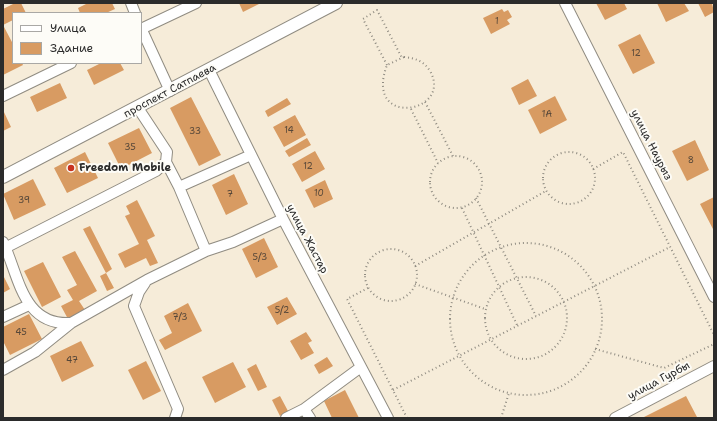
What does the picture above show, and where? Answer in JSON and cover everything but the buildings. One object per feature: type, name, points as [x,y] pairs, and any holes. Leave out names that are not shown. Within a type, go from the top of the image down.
[{"type":"street","points":[[142,28],[196,3]]},
{"type":"street","name":"проспект Сатпаева","points":[[3,177],[138,108],[336,3]]},
{"type":"street","name":"улица Наурыз","points":[[565,3],[714,298]]},
{"type":"street","points":[[142,30],[170,91]]},
{"type":"street","points":[[3,96],[69,64]]},
{"type":"street","name":"улица Жастар","points":[[209,70],[283,219],[388,418]]},
{"type":"street","points":[[138,108],[167,152],[166,162],[206,251]]},
{"type":"street","points":[[179,188],[251,155]]},
{"type":"street","points":[[71,323],[57,324],[46,318],[29,305],[21,291],[4,246],[156,172],[166,162]]},
{"type":"street","points":[[3,370],[35,352],[71,323],[147,280],[206,251],[233,242],[283,219]]},
{"type":"street","points":[[147,280],[139,292],[134,306],[178,409],[175,418]]},
{"type":"street","points":[[3,317],[29,305]]},
{"type":"street","name":"улица Гурбы","points":[[615,418],[714,366]]},
{"type":"street","points":[[286,418],[304,409],[361,367]]},
{"type":"street","points":[[304,409],[310,418]]},
{"type":"path","points":[[386,65],[402,58],[413,58],[428,66],[432,74],[432,91],[425,102],[411,108],[397,107],[385,95],[382,79],[386,65],[363,19],[377,10],[402,58]]},
{"type":"path","points":[[425,102],[453,156]]},
{"type":"path","points":[[411,108],[438,164]]},
{"type":"path","points":[[594,170],[623,152],[714,336]]},
{"type":"path","points":[[574,153],[583,156],[594,170],[594,187],[583,200],[566,204],[552,197],[546,191],[544,183],[546,166],[558,155],[574,153]]},
{"type":"path","points":[[453,156],[469,160],[476,166],[480,173],[482,182],[480,191],[476,198],[470,204],[462,208],[445,206],[438,201],[433,194],[430,178],[438,164],[453,156]]},
{"type":"path","points":[[415,266],[546,191]]},
{"type":"path","points":[[476,198],[500,248],[536,316]]},
{"type":"path","points":[[462,208],[517,325]]},
{"type":"path","points":[[516,243],[542,244],[566,254],[585,270],[598,293],[602,318],[598,342],[595,349],[587,364],[570,382],[548,392],[524,395],[509,393],[500,391],[478,379],[460,356],[452,338],[450,312],[457,287],[471,266],[492,251],[500,248],[516,243]]},
{"type":"path","points":[[394,390],[670,247]]},
{"type":"path","points":[[388,249],[404,253],[411,259],[415,266],[415,284],[408,294],[396,301],[380,299],[368,288],[365,271],[370,260],[380,252],[388,249]]},
{"type":"path","points":[[525,277],[538,279],[551,285],[560,295],[563,302],[567,321],[564,334],[557,346],[546,354],[534,359],[520,360],[507,355],[496,347],[491,339],[485,323],[486,309],[491,296],[499,287],[516,278],[525,277]]},
{"type":"path","points":[[415,284],[454,296],[486,309]]},
{"type":"path","points":[[368,288],[347,299],[408,418]]},
{"type":"path","points":[[595,349],[664,368],[714,344]]},
{"type":"path","points":[[501,418],[509,393]]},
{"type":"place","name":"Freedom Mobile","points":[[71,168]]}]
